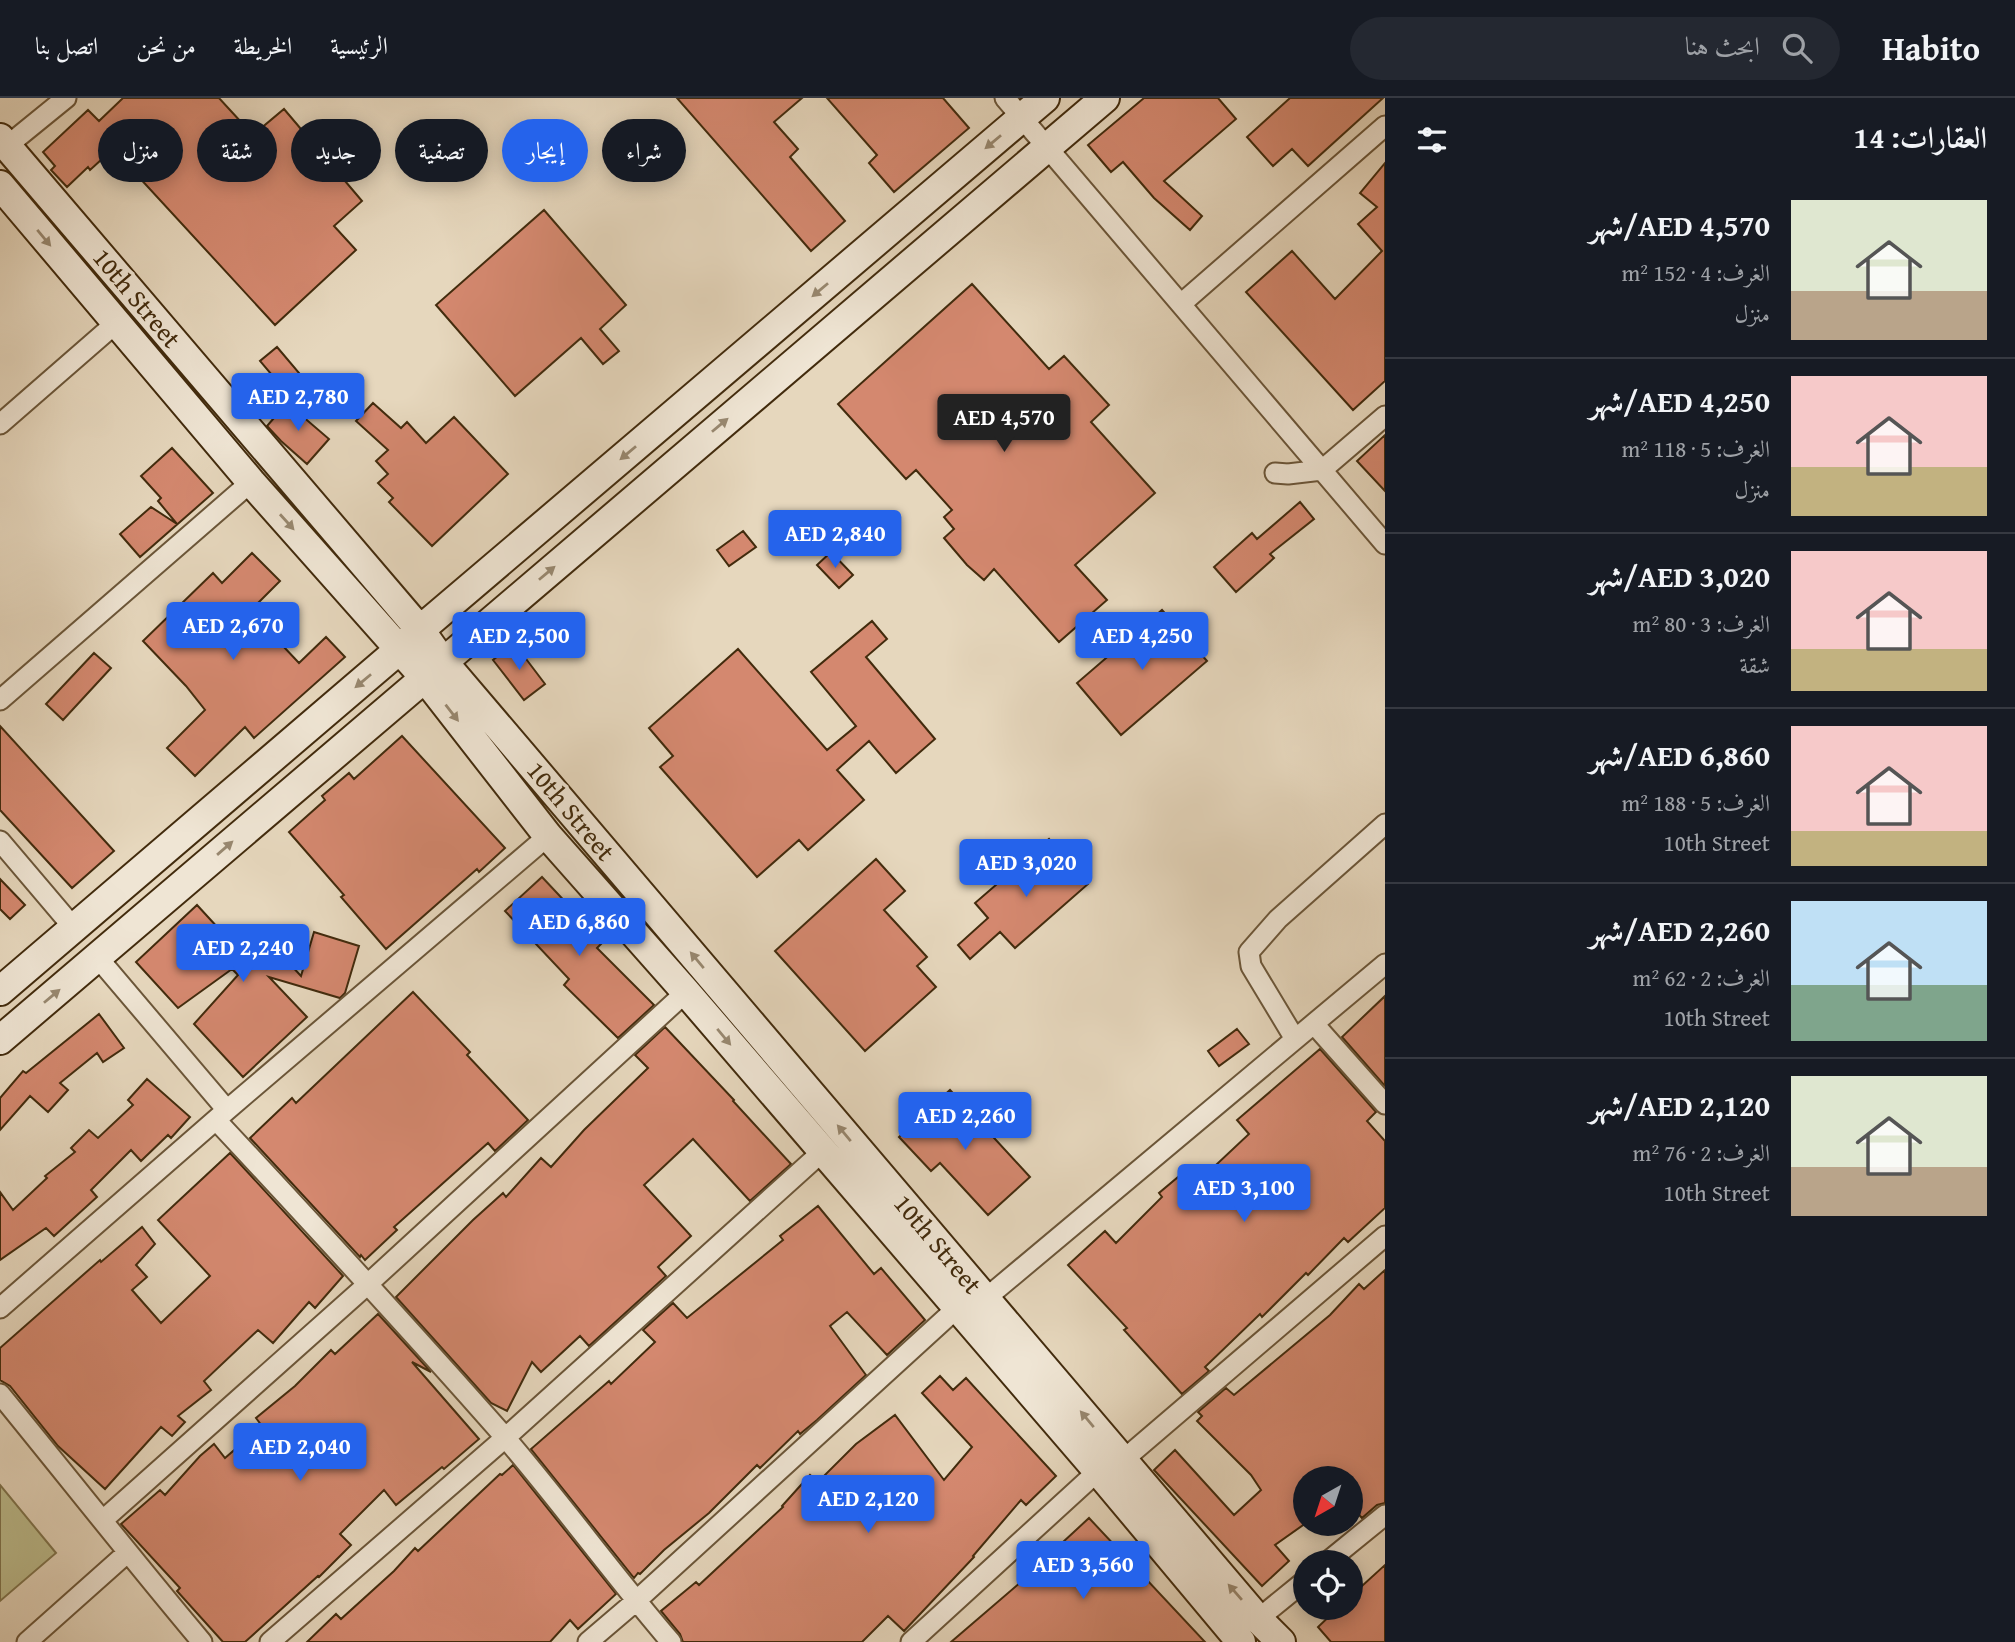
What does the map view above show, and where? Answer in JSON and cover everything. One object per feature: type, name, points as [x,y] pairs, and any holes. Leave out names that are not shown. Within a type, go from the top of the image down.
[{"type":"street","points":[[3,142],[66,98]]},
{"type":"street","points":[[0,990],[410,640],[1014,108],[1045,98]]},
{"type":"street","points":[[0,1040],[1105,98]]},
{"type":"street","points":[[1014,108],[1385,544]]},
{"type":"street","points":[[1181,304],[1385,126]]},
{"type":"street","name":"10th Street","points":[[3,142],[434,669],[985,1299],[1110,1466],[1230,1638]]},
{"type":"street","name":"10th Street","points":[[0,185],[251,482],[410,640]]},
{"type":"street","points":[[0,424],[116,323]]},
{"type":"street","points":[[1275,473],[1322,471],[1385,416]]},
{"type":"street","points":[[0,700],[251,482]]},
{"type":"street","name":"10th Street","points":[[434,669],[548,836],[686,992],[957,1308],[1281,1642]]},
{"type":"street","points":[[1296,1040],[1251,966],[1249,952],[1278,919],[1385,824]]},
{"type":"street","points":[[0,1308],[548,836]]},
{"type":"street","points":[[0,841],[73,928]]},
{"type":"street","points":[[98,958],[221,1115],[505,1438],[671,1642]]},
{"type":"street","points":[[985,1299],[1385,964]]},
{"type":"street","points":[[103,1520],[368,1284],[686,992]]},
{"type":"street","points":[[1314,1024],[1385,1104]]},
{"type":"street","points":[[270,1642],[505,1438],[822,1152]]},
{"type":"street","points":[[912,1642],[1110,1466],[1385,1236]]},
{"type":"street","points":[[589,1642],[957,1308]]},
{"type":"street","points":[[0,1394],[202,1642]]},
{"type":"street","points":[[1342,1550],[1385,1515]]},
{"type":"street","points":[[27,1642],[127,1553]]},
{"type":"street","points":[[1258,1619],[1293,1591]]},
{"type":"green space","points":[[0,1485],[56,1553],[0,1601]]},
{"type":"building","points":[[123,98],[219,98],[238,119],[197,119],[197,182],[277,182],[277,119],[272,119],[284,109],[292,119],[291,182],[346,182],[362,201],[334,226],[356,250],[275,325],[143,182],[183,182],[183,119],[101,119]]},
{"type":"building","points":[[677,98],[802,98],[774,122],[798,149],[790,157],[845,221],[811,251]]},
{"type":"building","points":[[827,98],[943,98],[969,128],[894,192],[869,163],[877,155]]},
{"type":"building","points":[[1144,98],[1218,98],[1236,119],[1164,181],[1202,216],[1190,230],[1154,198],[1123,162],[1111,172],[1088,145]]},
{"type":"building","points":[[1290,98],[1383,98],[1308,166],[1292,149],[1273,166],[1247,137]]},
{"type":"building","points":[[88,110],[98,120],[98,163],[90,170],[88,167],[67,187],[51,170],[55,166],[43,152]]},
{"type":"building","points":[[1385,163],[1385,381],[1353,410],[1246,292],[1292,251],[1335,299],[1382,251],[1358,224],[1377,207],[1360,193]]},
{"type":"building","points":[[544,210],[626,305],[600,329],[619,351],[603,364],[581,338],[515,396],[436,305]]},
{"type":"building","points":[[972,284],[1049,369],[1064,356],[1109,405],[1091,422],[1155,493],[1075,565],[1107,600],[1059,642],[994,569],[984,580],[967,565],[944,538],[954,529],[944,517],[952,510],[916,470],[906,479],[838,404]]},
{"type":"building","points":[[277,347],[305,380],[288,394],[260,361]]},
{"type":"building","points":[[287,403],[329,439],[307,464],[267,426]]},
{"type":"building","points":[[373,403],[401,428],[407,422],[426,443],[454,417],[508,474],[432,546],[389,502],[393,498],[378,483],[388,474],[376,461],[388,450],[356,421]]},
{"type":"building","points":[[1385,435],[1385,491],[1357,461]]},
{"type":"building","points":[[172,448],[213,493],[140,557],[120,534],[151,507],[177,524],[158,501],[161,498],[141,476]]},
{"type":"building","points":[[1300,502],[1314,519],[1270,554],[1274,558],[1236,592],[1214,567],[1252,533],[1257,539]]},
{"type":"building","points":[[743,531],[756,547],[729,566],[717,550]]},
{"type":"building","points":[[831,552],[853,575],[839,588],[817,565]]},
{"type":"building","points":[[252,553],[280,581],[250,611],[299,663],[326,637],[345,657],[254,738],[245,727],[195,776],[167,748],[205,710],[143,641],[213,573],[222,583]]},
{"type":"building","points":[[1162,610],[1207,661],[1121,735],[1077,683]]},
{"type":"building","points":[[872,621],[887,639],[866,657],[935,739],[896,773],[869,741],[837,770],[864,800],[808,850],[799,840],[757,877],[660,767],[673,756],[649,728],[738,649],[827,750],[856,726],[811,672]]},
{"type":"building","points":[[514,643],[545,684],[524,700],[493,660]]},
{"type":"building","points":[[94,653],[111,668],[63,720],[46,704]]},
{"type":"building","points":[[0,726],[114,851],[72,888],[0,810]]},
{"type":"building","points":[[402,736],[505,848],[479,872],[477,869],[386,949],[341,897],[344,895],[289,832],[325,800],[322,796],[349,773],[354,779]]},
{"type":"building","points":[[1049,839],[1088,884],[1015,948],[1000,932],[970,959],[958,945],[988,918],[975,903]]},
{"type":"building","points":[[876,859],[905,891],[884,910],[927,957],[917,966],[936,987],[865,1051],[775,951]]},
{"type":"building","points":[[542,877],[603,942],[597,948],[654,1005],[618,1038],[564,985],[569,979],[505,911]]},
{"type":"building","points":[[0,879],[25,905],[10,919],[0,909]]},
{"type":"building","points":[[197,905],[242,954],[263,935],[301,976],[314,932],[359,946],[345,993],[340,998],[269,977],[307,1017],[243,1077],[194,1024],[238,975],[232,969],[178,1008],[136,962]]},
{"type":"building","points":[[413,992],[470,1052],[467,1055],[528,1120],[495,1151],[488,1143],[394,1227],[397,1230],[365,1260],[250,1138],[292,1098],[296,1103]]},
{"type":"building","points":[[1385,996],[1385,1086],[1342,1037]]},
{"type":"building","points":[[99,1014],[124,1048],[103,1062],[97,1053],[60,1083],[68,1090],[48,1112],[30,1096],[0,1130],[0,1098],[23,1071],[26,1073]]},
{"type":"building","points":[[665,1027],[791,1164],[750,1201],[693,1139],[644,1185],[691,1236],[658,1267],[666,1276],[589,1346],[580,1336],[541,1372],[532,1362],[507,1411],[491,1403],[396,1297],[473,1220],[503,1193],[506,1197],[541,1158],[551,1167],[584,1130],[648,1068],[635,1055]]},
{"type":"building","points":[[1237,1029],[1249,1044],[1219,1066],[1208,1051]]},
{"type":"building","points":[[1320,1049],[1376,1112],[1367,1121],[1385,1141],[1385,1208],[1348,1242],[1344,1238],[1262,1317],[1260,1314],[1205,1367],[1209,1371],[1182,1394],[1124,1330],[1127,1328],[1068,1265],[1105,1231],[1116,1243],[1162,1197],[1159,1193],[1190,1167],[1200,1180],[1249,1134],[1237,1120]]},
{"type":"building","points":[[147,1079],[190,1117],[171,1138],[168,1135],[141,1161],[131,1150],[91,1190],[97,1197],[54,1236],[46,1228],[0,1260],[0,1192],[13,1210],[47,1178],[45,1176],[75,1152],[71,1148],[89,1130],[98,1138],[133,1105],[128,1100]]},
{"type":"building","points":[[950,1090],[1030,1177],[988,1215],[940,1163],[931,1171],[899,1137]]},
{"type":"building","points":[[230,1153],[343,1276],[315,1308],[309,1302],[273,1343],[258,1330],[204,1381],[211,1390],[178,1416],[185,1422],[172,1436],[161,1427],[105,1489],[58,1446],[10,1386],[0,1380],[0,1348],[100,1260],[101,1262],[142,1227],[155,1244],[136,1265],[147,1277],[132,1290],[161,1323],[210,1276],[158,1220]]},
{"type":"building","points":[[818,1206],[874,1274],[881,1268],[925,1320],[887,1355],[847,1312],[830,1326],[866,1375],[800,1434],[798,1431],[760,1468],[757,1465],[709,1513],[634,1578],[531,1449],[609,1381],[611,1384],[655,1342],[643,1330],[673,1303],[687,1318],[783,1240],[780,1236]]},
{"type":"building","points":[[1385,1270],[1385,1503],[1377,1505],[1363,1517],[1363,1466],[1293,1466],[1293,1532],[1275,1545],[1289,1561],[1262,1586],[1154,1470],[1175,1450],[1234,1515],[1261,1490],[1251,1475],[1197,1421],[1202,1416],[1198,1412],[1226,1388],[1234,1395],[1330,1315],[1359,1284],[1364,1289]]},
{"type":"building","points":[[378,1314],[431,1372],[412,1362],[479,1439],[396,1505],[384,1490],[340,1534],[351,1545],[319,1577],[245,1642],[223,1642],[177,1591],[180,1588],[121,1524],[160,1490],[165,1495],[214,1444],[225,1458],[262,1426],[256,1418],[295,1386],[331,1350],[335,1354]]},
{"type":"building","points":[[940,1376],[953,1390],[966,1378],[1056,1476],[1026,1505],[1021,1500],[974,1557],[904,1631],[888,1616],[862,1642],[683,1642],[680,1634],[661,1611],[696,1582],[699,1585],[783,1507],[810,1475],[818,1482],[856,1444],[895,1415],[944,1480],[972,1447],[922,1393]]},
{"type":"building","points":[[513,1465],[616,1594],[578,1629],[570,1620],[550,1642],[307,1642],[336,1614],[341,1619],[415,1548],[418,1551]]},
{"type":"building","points":[[1089,1518],[1205,1642],[951,1642],[1050,1557],[1049,1555]]},
{"type":"building","points":[[1385,1565],[1385,1642],[1331,1642],[1318,1627],[1325,1620],[1363,1620],[1363,1585]]}]
